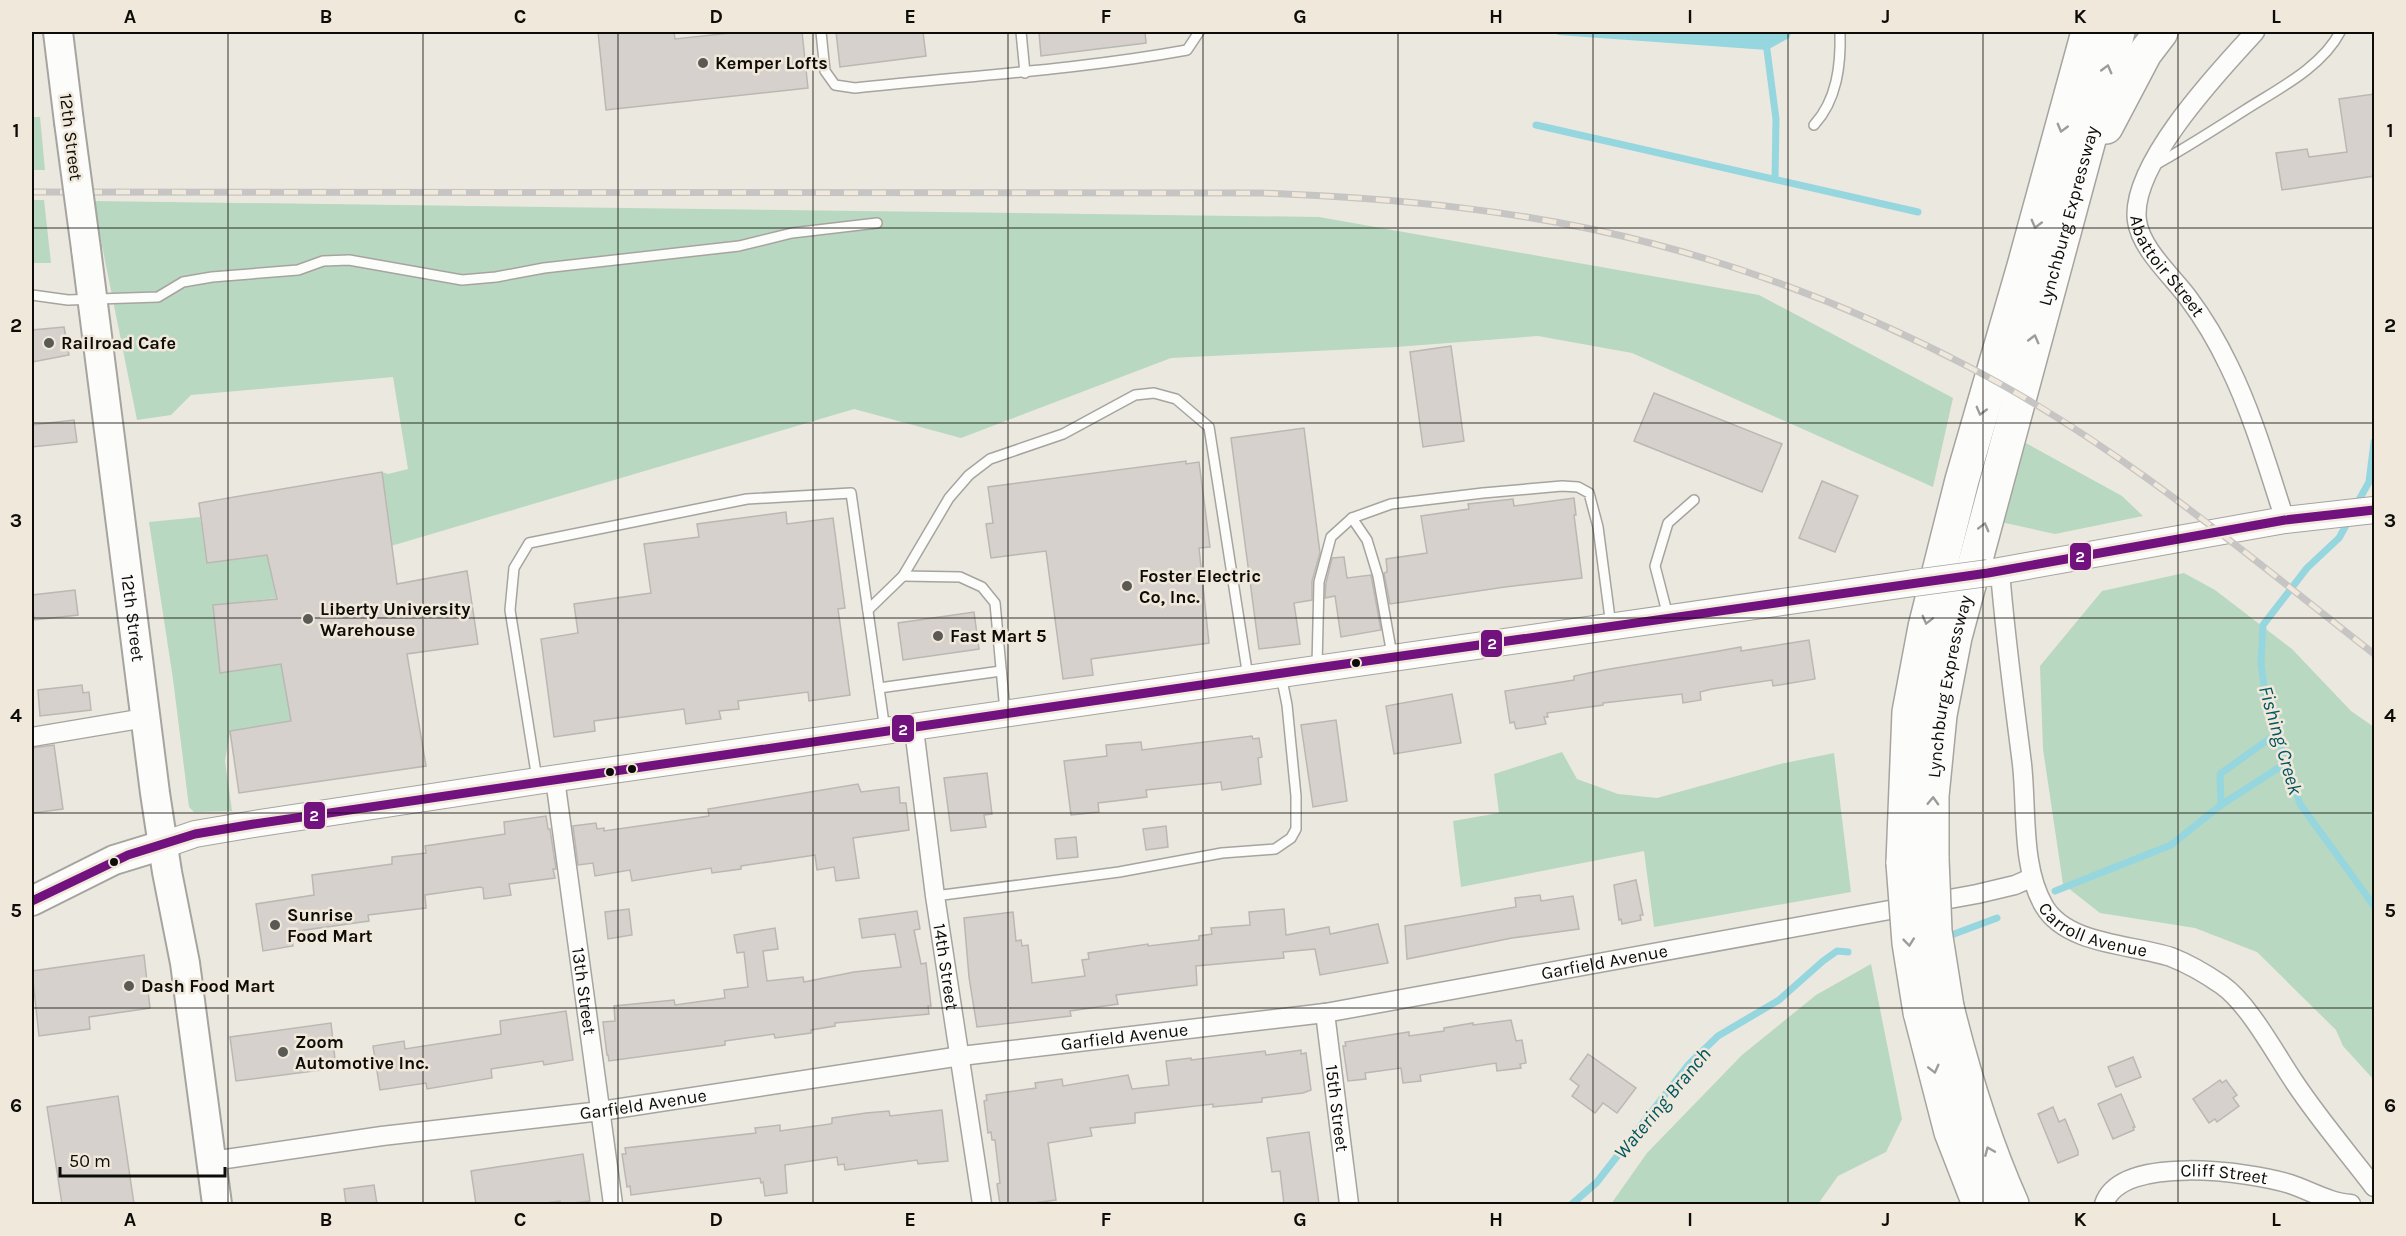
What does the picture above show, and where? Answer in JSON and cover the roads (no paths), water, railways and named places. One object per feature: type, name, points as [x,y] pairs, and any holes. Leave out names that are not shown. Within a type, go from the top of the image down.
[{"type":"highway","name":"Lynchburg Expressway","points":[[1979,1204],[1952,1132],[1933,1010],[1935,931],[1917,861],[1909,712],[1925,627],[1965,469],[2088,32]]},
{"type":"highway","name":"Lynchburg Expressway","points":[[1917,861],[1932,796],[1940,715],[1955,637],[2118,32]]},
{"type":"highway","points":[[2071,202],[2120,99],[2145,53],[2162,32]]},
{"type":"highway","name":"Lynchburg Expressway","points":[[1933,1010],[1963,1074],[1984,1139],[2012,1204]]},
{"type":"main road","name":"12th Street","points":[[58,32],[145,718],[163,845],[185,963],[217,1204]]},
{"type":"main road","points":[[32,901],[114,860],[195,834],[242,826],[1392,657],[1994,572],[2285,520],[2374,510]]},
{"type":"street","name":"Abattoir Street","points":[[2255,32],[2183,116],[2150,168],[2139,195],[2136,219],[2143,242],[2191,301],[2229,365],[2259,439],[2285,520]]},
{"type":"street","name":"Carroll Avenue","points":[[1994,572],[2022,766],[2031,878],[2044,906],[2054,920],[2068,930],[2172,958],[2200,970],[2225,987],[2254,1019],[2296,1084],[2374,1187]]},
{"type":"street","points":[[32,737],[145,718]]},
{"type":"street","name":"14th Street","points":[[914,729],[935,896],[982,1204]]},
{"type":"street","name":"13th Street","points":[[546,780],[601,1111],[613,1204]]},
{"type":"street","name":"Garfield Avenue","points":[[212,1161],[382,1136],[601,1111],[961,1056],[1325,1013],[1966,896],[2015,885],[2031,878]]},
{"type":"street","name":"15th Street","points":[[1325,1013],[1349,1204]]},
{"type":"street","name":"Cliff Street","points":[[2104,1204],[2106,1198],[2137,1176],[2189,1171],[2235,1172],[2290,1184],[2339,1203],[2352,1204]]},
{"type":"lane","points":[[821,32],[825,71],[835,85],[855,88],[1025,73],[1128,61],[1187,50],[1198,32]]},
{"type":"lane","points":[[1021,32],[1025,73]]},
{"type":"lane","points":[[1814,125],[1824,114],[1837,83],[1840,32]]},
{"type":"lane","points":[[2150,168],[2298,76],[2333,45],[2340,32]]},
{"type":"lane","points":[[32,295],[68,300],[158,297],[183,282],[212,277],[298,270],[323,261],[350,260],[462,280],[739,246],[792,233],[876,223]]},
{"type":"lane","points":[[868,610],[903,576],[949,498],[969,475],[990,459],[1063,434],[1135,395],[1154,393],[1176,399],[1209,427],[1248,679]]},
{"type":"lane","points":[[1317,668],[1319,582],[1331,537],[1352,518],[1391,504],[1483,493],[1562,486],[1578,487],[1588,493],[1598,527],[1611,626]]},
{"type":"lane","points":[[546,780],[510,610],[514,568],[529,543],[747,499],[851,493],[886,733]]},
{"type":"lane","points":[[1668,618],[1655,566],[1668,523],[1694,500]]},
{"type":"lane","points":[[1352,518],[1367,540],[1378,576],[1392,657]]},
{"type":"lane","points":[[903,576],[960,577],[982,587],[994,603],[1006,715]]},
{"type":"lane","points":[[879,688],[1001,671]]},
{"type":"lane","points":[[935,896],[1119,872],[1222,853],[1275,849],[1291,838],[1296,829],[1295,784],[1287,705],[1281,674]]},
{"type":"water","points":[[1555,32],[1792,32],[1789,38],[1767,50],[1558,35]]},
{"type":"waterway","points":[[1767,50],[1776,119],[1775,179]]},
{"type":"waterway","points":[[1536,125],[1918,212]]},
{"type":"waterway","name":"Fishing Creek","points":[[2355,507],[2369,482],[2374,442]]},
{"type":"waterway","name":"Fishing Creek","points":[[2349,520],[2339,538],[2307,568],[2263,625],[2261,663],[2266,702],[2300,804],[2374,906]]},
{"type":"waterway","name":"Watering Branch","points":[[2221,805],[2220,774],[2276,734]]},
{"type":"waterway","name":"Watering Branch","points":[[2055,891],[2171,845],[2221,805],[2286,763]]},
{"type":"waterway","name":"Watering Branch","points":[[1946,937],[1997,918]]},
{"type":"waterway","name":"Watering Branch","points":[[1572,1204],[1597,1182],[1689,1064],[1718,1036],[1779,1000],[1837,951],[1848,952]]},
{"type":"railway","points":[[32,192],[1262,193],[1410,202],[1557,222],[1695,255],[1776,282],[1894,330],[1971,368],[2025,398],[2129,465],[2228,539],[2374,654]]},
{"type":"place","name":"Kemper Lofts","points":[[703,63]]},
{"type":"place","name":"Railroad Cafe","points":[[49,343]]},
{"type":"place","name":"Foster Electric Co, Inc.","points":[[1127,586]]},
{"type":"place","name":"Liberty University Warehouse","points":[[308,619]]},
{"type":"place","name":"Fast Mart 5","points":[[938,636]]},
{"type":"place","name":"Sunrise Food Mart","points":[[275,925]]},
{"type":"place","name":"Dash Food Mart","points":[[129,986]]},
{"type":"place","name":"Zoom Automotive Inc.","points":[[283,1052]]}]
